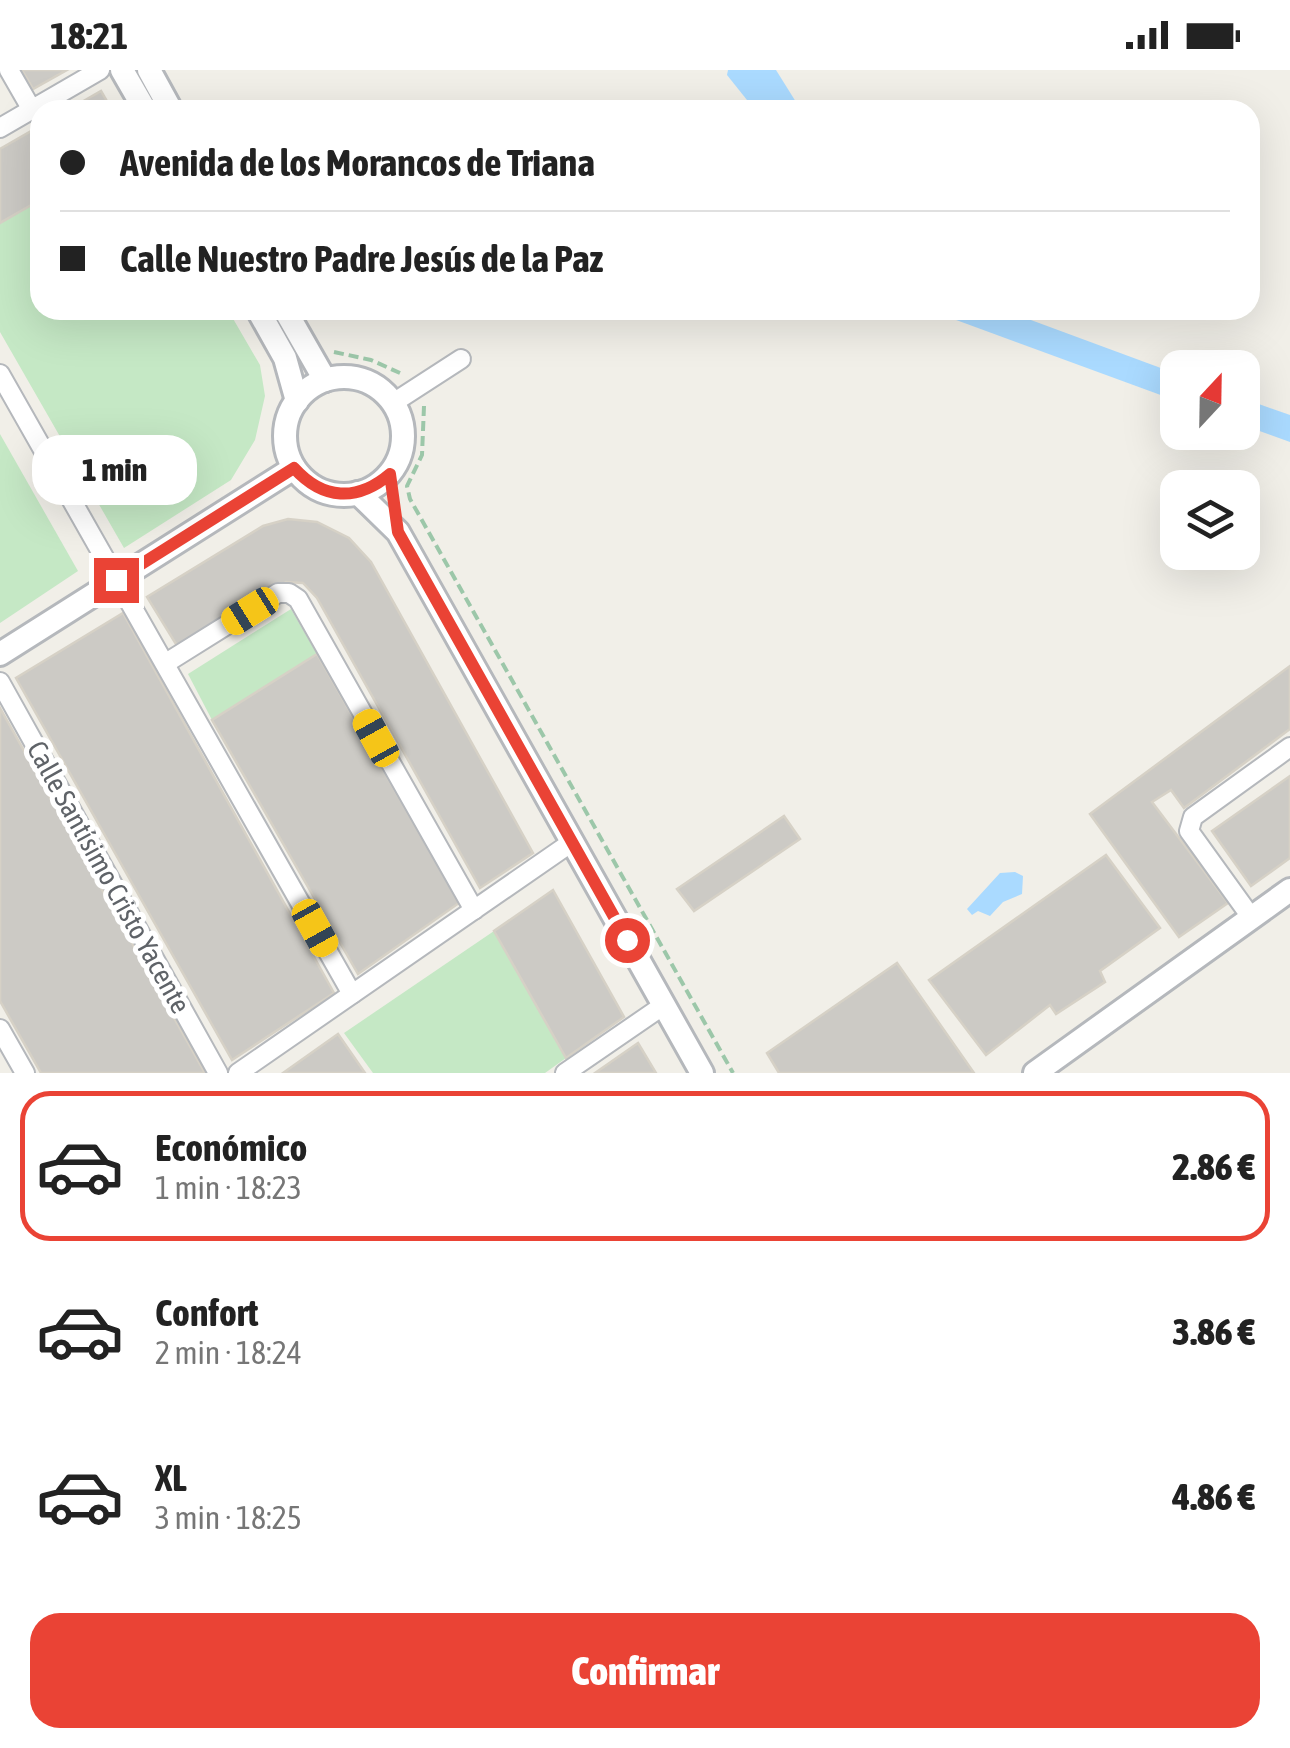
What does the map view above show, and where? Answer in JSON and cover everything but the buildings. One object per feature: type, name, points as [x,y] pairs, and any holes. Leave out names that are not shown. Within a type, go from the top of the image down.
[{"type":"street","points":[[10,70],[30,106]]},
{"type":"street","points":[[49,100],[100,70]]},
{"type":"street","points":[[122,70],[139,100]]},
{"type":"street","points":[[149,70],[166,100]]},
{"type":"street","points":[[0,128],[30,111]]},
{"type":"street","points":[[264,320],[285,358],[297,401]]},
{"type":"street","points":[[291,320],[325,380]]},
{"type":"street","points":[[392,403],[461,359]]},
{"type":"street","points":[[0,374],[352,994]]},
{"type":"street","points":[[325,380],[363,380],[380,390],[401,420],[403,439],[390,474],[358,494],[322,491],[306,482],[294,468],[285,434],[288,416],[310,388],[325,380]]},
{"type":"street","points":[[0,654],[294,468]]},
{"type":"street","points":[[390,474],[398,532]]},
{"type":"street","points":[[358,494],[398,532],[702,1073]]},
{"type":"street","points":[[166,663],[278,594],[289,593],[298,599],[474,910]]},
{"type":"street","name":"Calle Santísimo Cristo Yacente","points":[[0,682],[218,1073]]},
{"type":"street","points":[[1251,917],[1190,831],[1193,817],[1290,748]]},
{"type":"street","points":[[238,1073],[572,842]]},
{"type":"street","points":[[1036,1073],[1290,890]]},
{"type":"street","points":[[565,1073],[664,1005]]},
{"type":"street","points":[[0,1029],[25,1073]]},
{"type":"path","points":[[323,347],[408,374]]},
{"type":"path","points":[[427,400],[423,410],[422,455],[408,486],[410,499],[733,1073]]},
{"type":"green space","points":[[30,206],[30,320],[234,320],[260,365],[265,396],[255,440],[231,480],[124,548],[0,332],[0,223]]},
{"type":"green space","points":[[0,434],[78,571],[0,623]]},
{"type":"green space","points":[[291,609],[317,654],[212,720],[188,674]]},
{"type":"green space","points":[[494,931],[566,1058],[545,1073],[373,1073],[344,1033]]},
{"type":"water","points":[[728,70],[776,70],[795,100],[747,100],[727,75]]},
{"type":"water","points":[[956,320],[1031,320],[1160,368],[1160,395]]},
{"type":"water","points":[[1260,404],[1290,415],[1290,442],[1260,431]]},
{"type":"water","points":[[1000,873],[1023,876],[1022,894],[1003,902],[990,916],[978,911],[972,915],[967,909]]},
{"type":"route","points":[[116,580],[294,468],[306,482],[340,495],[358,494],[390,474],[398,532],[627,940]]}]
